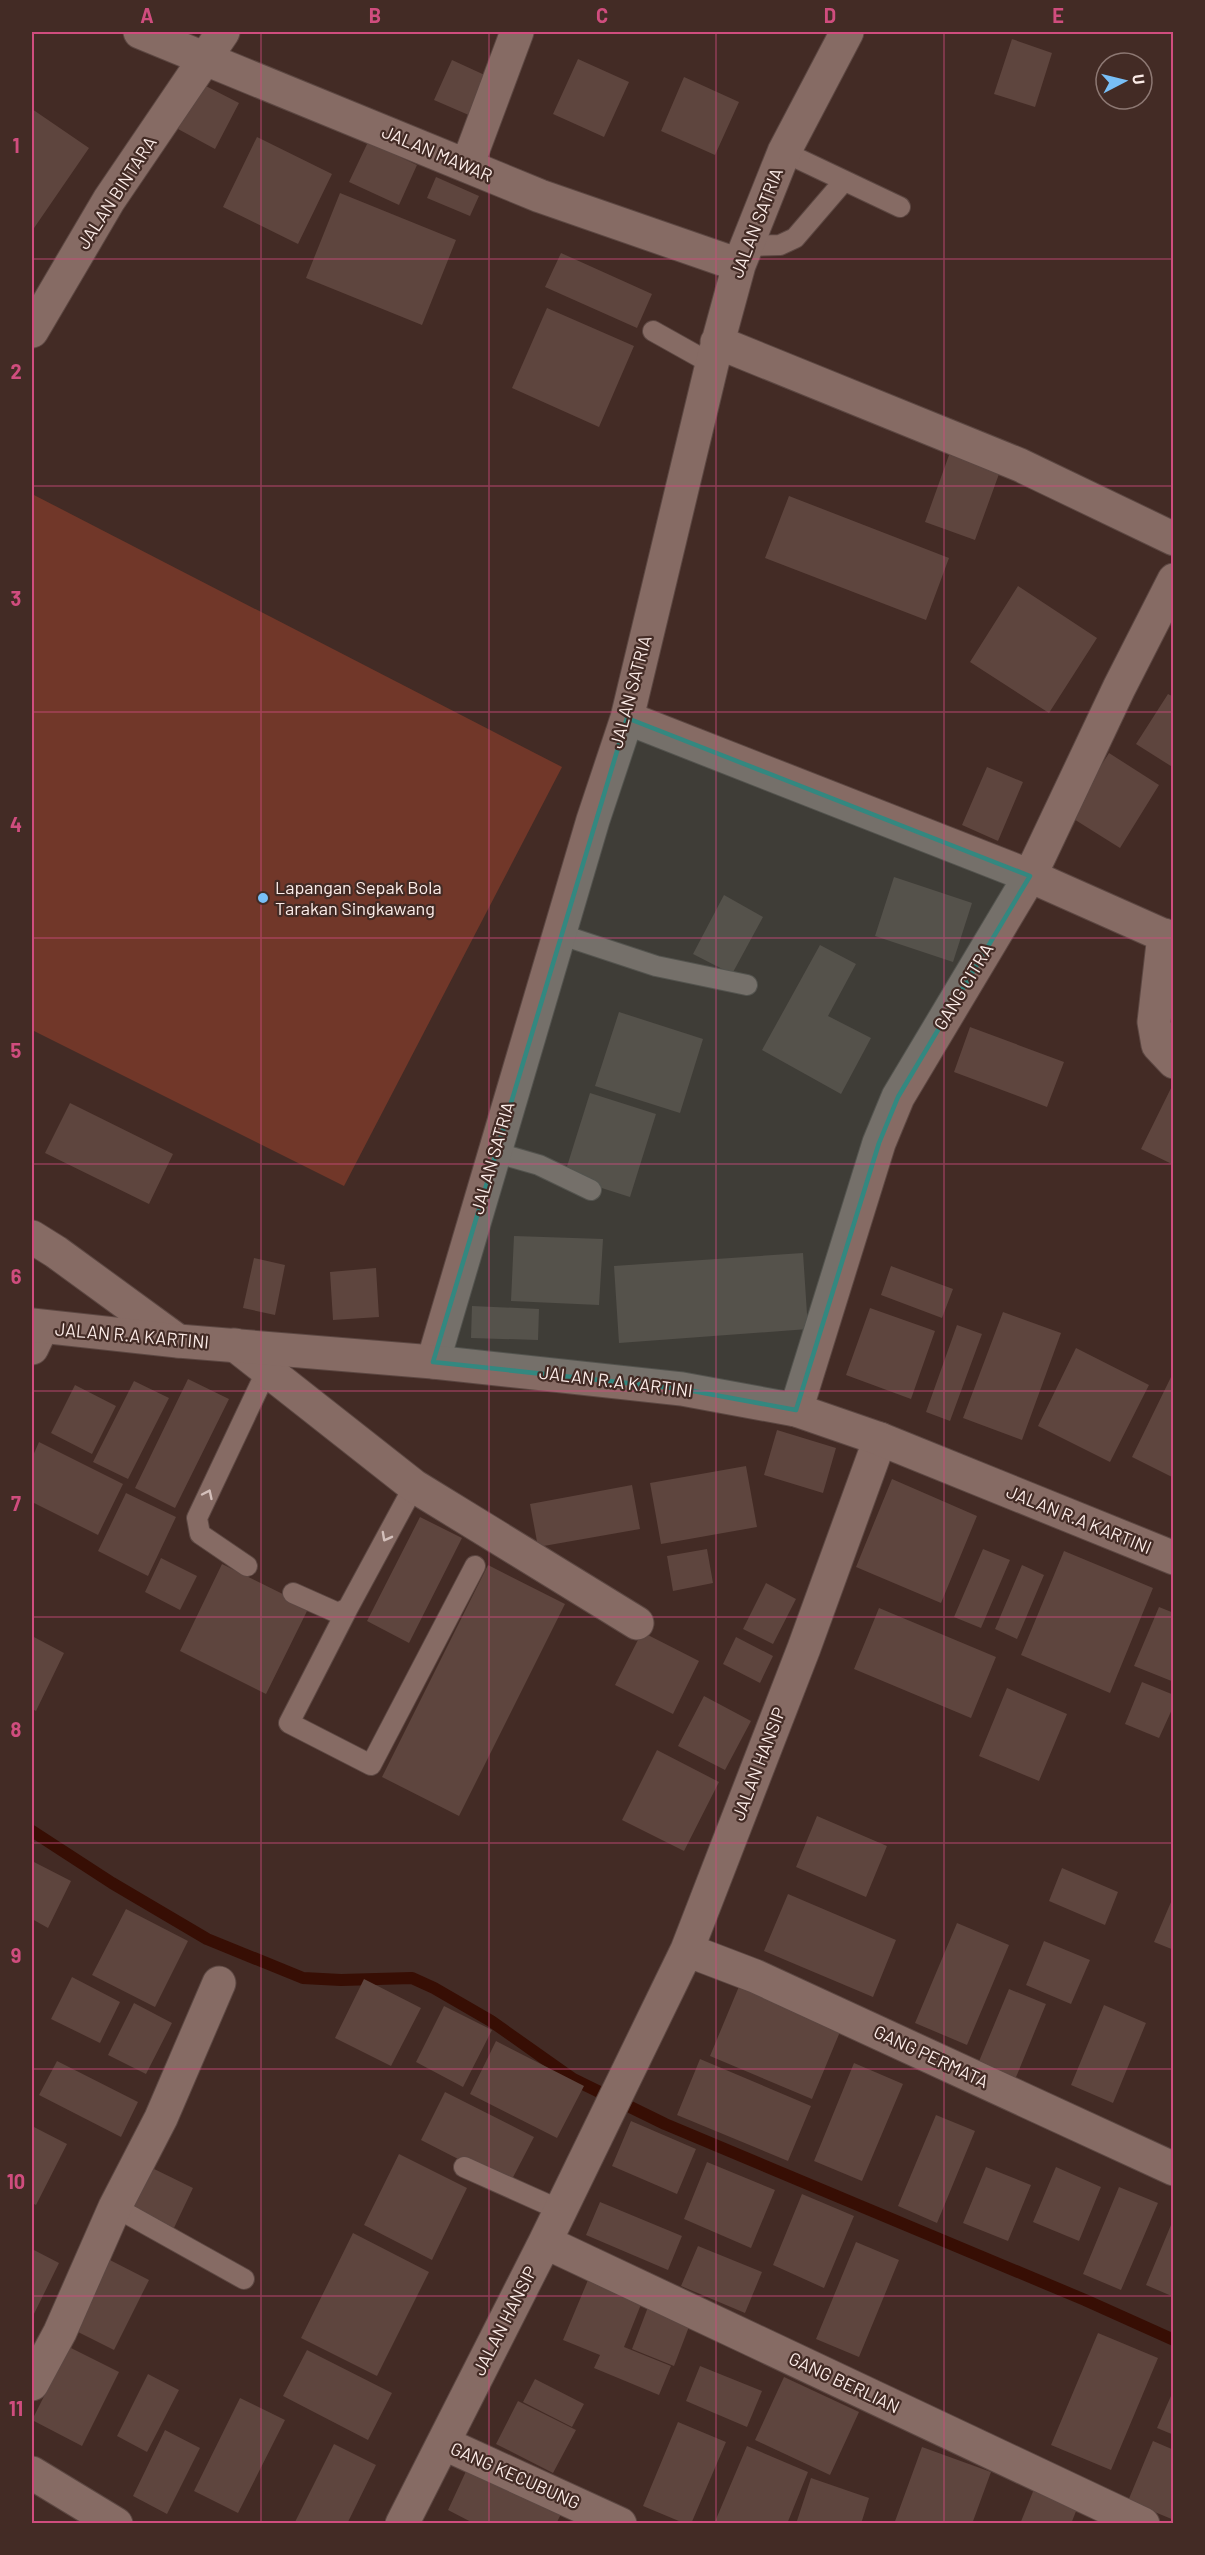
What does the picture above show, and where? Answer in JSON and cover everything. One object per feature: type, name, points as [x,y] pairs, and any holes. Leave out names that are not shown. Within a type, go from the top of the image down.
[{"type":"street","name":"JALAN MAWAR","points":[[140,32],[215,45],[467,166],[540,196],[742,256]]},
{"type":"street","points":[[467,166],[517,32]]},
{"type":"street","name":"JALAN SATRIA","points":[[433,1362],[593,820],[627,718],[715,353],[742,256],[784,152],[846,32]]},
{"type":"street","name":"JALAN BINTARA","points":[[32,331],[109,200],[215,45]]},
{"type":"street","points":[[715,353],[1020,465],[1173,539]]},
{"type":"street","name":"GANG CITRA","points":[[796,1410],[879,1143],[898,1097],[1030,876],[1173,580]]},
{"type":"street","points":[[627,718],[1030,876],[1169,938],[1154,1022],[1158,1045],[1173,1062]]},
{"type":"street","points":[[32,1237],[178,1341]]},
{"type":"street","name":"JALAN R.A KARTINI","points":[[35,1333],[235,1345],[433,1362],[682,1389],[796,1410],[880,1439],[1173,1558]]},
{"type":"street","points":[[235,1345],[414,1486],[637,1623]]},
{"type":"street","name":"JALAN HANSIP","points":[[402,2523],[545,2242],[687,1950],[800,1659],[880,1439]]},
{"type":"street","name":"GANG PERMATA","points":[[687,1950],[755,1976],[1173,2169]]},
{"type":"street","points":[[32,2384],[60,2332],[115,2207],[161,2118],[219,1983]]},
{"type":"street","name":"GANG BERLIAN","points":[[545,2242],[1143,2523]]},
{"type":"street","name":"GANG KECUBUNG","points":[[443,2443],[620,2523]]},
{"type":"street","points":[[36,2486],[116,2523]]},
{"type":"lane","points":[[784,152],[900,207]]},
{"type":"lane","points":[[742,256],[780,245],[795,238],[844,181]]},
{"type":"lane","points":[[652,331],[715,353]]},
{"type":"lane","points":[[559,934],[656,966],[747,985]]},
{"type":"lane","points":[[494,1152],[539,1165],[591,1190]]},
{"type":"lane","points":[[247,1566],[200,1534],[197,1518],[267,1370]]},
{"type":"lane","points":[[414,1486],[289,1723],[371,1765],[475,1566]]},
{"type":"lane","points":[[293,1593],[338,1613],[348,1608]]},
{"type":"lane","points":[[464,2167],[560,2210]]},
{"type":"lane","points":[[115,2207],[244,2278]]},
{"type":"highlighted area","points":[[627,718],[1030,876],[898,1097],[879,1143],[796,1410],[682,1389],[433,1362]]},
{"type":"shaded area","name":"Lapangan Sepak Bola Tarakan Singkawang","points":[[32,494],[562,767],[344,1186],[32,1030]]},
{"type":"building","points":[[1012,39],[1052,53],[1035,107],[994,94]]},
{"type":"building","points":[[578,59],[629,82],[604,137],[553,114]]},
{"type":"building","points":[[452,60],[489,77],[471,116],[434,100]]},
{"type":"building","points":[[684,77],[739,102],[715,155],[661,131]]},
{"type":"building","points":[[202,84],[239,103],[215,149],[178,129]]},
{"type":"building","points":[[32,109],[89,148],[32,231]]},
{"type":"building","points":[[257,137],[332,174],[298,244],[223,207]]},
{"type":"building","points":[[368,142],[417,165],[399,205],[349,182]]},
{"type":"building","points":[[436,177],[479,196],[470,216],[427,198]]},
{"type":"building","points":[[340,193],[456,240],[422,325],[306,278]]},
{"type":"building","points":[[561,253],[652,294],[637,328],[545,287]]},
{"type":"building","points":[[547,308],[634,346],[599,427],[512,388]]},
{"type":"building","points":[[953,444],[1003,463],[975,540],[925,522]]},
{"type":"building","points":[[789,496],[949,558],[926,620],[765,558]]},
{"type":"building","points":[[1018,586],[1097,638],[1049,713],[970,662]]},
{"type":"building","points":[[1168,694],[1174,697],[1174,768],[1136,744]]},
{"type":"building","points":[[1109,753],[1159,785],[1120,848],[1069,816]]},
{"type":"building","points":[[987,767],[1023,782],[998,841],[962,825]]},
{"type":"building","points":[[894,877],[972,903],[953,962],[875,936]]},
{"type":"building","points":[[724,895],[763,917],[732,974],[693,954]]},
{"type":"building","points":[[820,945],[856,964],[828,1016],[871,1038],[841,1094],[762,1050]]},
{"type":"building","points":[[619,1012],[703,1039],[680,1113],[595,1086]]},
{"type":"building","points":[[970,1027],[1064,1062],[1047,1107],[954,1072]]},
{"type":"building","points":[[1174,1082],[1174,1165],[1141,1149]]},
{"type":"building","points":[[590,1093],[656,1114],[630,1197],[564,1176]]},
{"type":"building","points":[[70,1103],[173,1154],[149,1204],[45,1153]]},
{"type":"building","points":[[514,1236],[603,1239],[599,1305],[511,1301]]},
{"type":"building","points":[[803,1253],[808,1329],[619,1343],[614,1266]]},
{"type":"building","points":[[254,1258],[285,1265],[275,1315],[243,1308]]},
{"type":"building","points":[[891,1266],[953,1289],[942,1318],[881,1295]]},
{"type":"building","points":[[376,1268],[379,1317],[333,1320],[330,1272]]},
{"type":"building","points":[[472,1306],[539,1309],[538,1340],[471,1338]]},
{"type":"building","points":[[870,1308],[935,1331],[911,1399],[846,1375]]},
{"type":"building","points":[[1003,1312],[1061,1333],[1022,1440],[963,1418]]},
{"type":"building","points":[[957,1325],[982,1334],[950,1421],[926,1412]]},
{"type":"building","points":[[1076,1348],[1149,1385],[1110,1462],[1038,1426]]},
{"type":"building","points":[[1171,1377],[1174,1378],[1174,1478],[1132,1457]]},
{"type":"building","points":[[188,1379],[229,1399],[175,1508],[135,1488]]},
{"type":"building","points":[[134,1381],[169,1398],[128,1479],[93,1462]]},
{"type":"building","points":[[75,1385],[116,1406],[92,1454],[51,1433]]},
{"type":"building","points":[[777,1430],[836,1448],[823,1493],[764,1475]]},
{"type":"building","points":[[39,1442],[123,1484],[98,1535],[32,1502],[32,1458]]},
{"type":"building","points":[[746,1466],[757,1527],[661,1544],[650,1483]]},
{"type":"building","points":[[892,1479],[977,1516],[941,1603],[856,1567]]},
{"type":"building","points":[[632,1485],[640,1529],[538,1547],[530,1504]]},
{"type":"building","points":[[126,1493],[176,1517],[148,1576],[98,1551]]},
{"type":"building","points":[[420,1517],[462,1538],[409,1643],[367,1621]]},
{"type":"building","points":[[707,1549],[713,1583],[673,1591],[667,1556]]},
{"type":"building","points":[[983,1549],[1010,1560],[981,1628],[954,1617]]},
{"type":"building","points":[[1064,1551],[1153,1588],[1110,1693],[1021,1655]]},
{"type":"building","points":[[161,1558],[197,1576],[180,1610],[145,1592]]},
{"type":"building","points":[[222,1564],[309,1607],[266,1694],[180,1651]]},
{"type":"building","points":[[488,1565],[565,1604],[459,1816],[382,1777]]},
{"type":"building","points":[[1022,1565],[1044,1575],[1017,1639],[995,1629]]},
{"type":"building","points":[[766,1583],[796,1599],[773,1644],[743,1629]]},
{"type":"building","points":[[1159,1607],[1174,1613],[1174,1682],[1134,1666]]},
{"type":"building","points":[[879,1608],[996,1657],[971,1718],[854,1669]]},
{"type":"building","points":[[642,1632],[699,1661],[673,1714],[615,1685]]},
{"type":"building","points":[[32,1636],[64,1653],[36,1711],[32,1709]]},
{"type":"building","points":[[736,1637],[773,1656],[760,1683],[723,1664]]},
{"type":"building","points":[[1142,1682],[1174,1695],[1174,1705],[1159,1738],[1125,1724]]},
{"type":"building","points":[[1007,1688],[1067,1714],[1039,1781],[979,1756]]},
{"type":"building","points":[[704,1696],[751,1721],[725,1770],[678,1746]]},
{"type":"building","points":[[657,1750],[719,1782],[684,1851],[622,1820]]},
{"type":"building","points":[[817,1816],[887,1846],[866,1897],[796,1867]]},
{"type":"building","points":[[32,1861],[71,1881],[48,1928],[32,1919]]},
{"type":"building","points":[[1062,1868],[1118,1892],[1105,1925],[1049,1901]]},
{"type":"building","points":[[788,1894],[896,1940],[873,1997],[764,1951]]},
{"type":"building","points":[[1174,1895],[1174,1950],[1154,1942]]},
{"type":"building","points":[[126,1909],[188,1941],[155,2007],[92,1975]]},
{"type":"building","points":[[957,1923],[1009,1945],[967,2045],[915,2023]]},
{"type":"building","points":[[1044,1941],[1090,1960],[1071,2004],[1026,1985]]},
{"type":"building","points":[[72,1977],[120,2002],[100,2043],[51,2019]]},
{"type":"building","points":[[364,1979],[421,2008],[391,2066],[335,2038]]},
{"type":"building","points":[[740,1984],[842,2027],[812,2099],[710,2056]]},
{"type":"building","points":[[1009,1989],[1046,2004],[1012,2087],[975,2071]]},
{"type":"building","points":[[134,2003],[172,2023],[146,2074],[108,2055]]},
{"type":"building","points":[[1104,2005],[1146,2023],[1113,2103],[1071,2085]]},
{"type":"building","points":[[444,2006],[492,2030],[463,2087],[416,2062]]},
{"type":"building","points":[[496,2041],[584,2086],[557,2138],[470,2094]]},
{"type":"building","points":[[700,2059],[811,2106],[788,2161],[677,2115]]},
{"type":"building","points":[[57,2061],[138,2102],[121,2137],[39,2095]]},
{"type":"building","points":[[854,2063],[903,2084],[862,2181],[814,2161]]},
{"type":"building","points":[[445,2092],[534,2137],[509,2185],[421,2140]]},
{"type":"building","points":[[936,2115],[975,2131],[937,2223],[898,2206]]},
{"type":"building","points":[[631,2121],[696,2149],[677,2194],[612,2166]]},
{"type":"building","points":[[32,2126],[67,2144],[36,2205],[32,2203]]},
{"type":"building","points":[[399,2154],[467,2188],[432,2260],[364,2225]]},
{"type":"building","points":[[707,2162],[775,2190],[751,2248],[684,2219]]},
{"type":"building","points":[[148,2166],[193,2188],[172,2232],[126,2209]]},
{"type":"building","points":[[986,2167],[1031,2185],[1008,2241],[963,2223]]},
{"type":"building","points":[[1056,2167],[1101,2187],[1079,2241],[1033,2222]]},
{"type":"building","points":[[1119,2187],[1158,2203],[1121,2290],[1083,2274]]},
{"type":"building","points":[[802,2194],[854,2216],[824,2288],[773,2265]]},
{"type":"building","points":[[600,2202],[682,2236],[668,2270],[586,2235]]},
{"type":"building","points":[[1171,2225],[1174,2226],[1174,2297],[1146,2285]]},
{"type":"building","points":[[353,2233],[429,2272],[377,2376],[301,2338]]},
{"type":"building","points":[[856,2242],[899,2260],[859,2357],[816,2339]]},
{"type":"building","points":[[698,2246],[762,2272],[745,2313],[681,2286]]},
{"type":"building","points":[[32,2249],[59,2263],[32,2318]]},
{"type":"building","points":[[104,2257],[149,2280],[114,2350],[68,2327]]},
{"type":"building","points":[[588,2280],[642,2302],[624,2347],[671,2366],[659,2395],[594,2368],[600,2355],[563,2340]]},
{"type":"building","points":[[648,2307],[690,2324],[674,2366],[632,2349]]},
{"type":"building","points":[[1098,2333],[1158,2358],[1111,2470],[1051,2445]]},
{"type":"building","points":[[69,2347],[119,2372],[82,2446],[32,2420]]},
{"type":"building","points":[[307,2350],[392,2393],[368,2440],[283,2396]]},
{"type":"building","points":[[700,2366],[762,2391],[747,2427],[686,2401]]},
{"type":"building","points":[[148,2374],[179,2390],[147,2452],[117,2436]]},
{"type":"building","points":[[784,2377],[859,2412],[830,2475],[755,2440]]},
{"type":"building","points":[[535,2379],[584,2404],[572,2427],[523,2402]]},
{"type":"building","points":[[1174,2389],[1174,2435],[1157,2428]]},
{"type":"building","points":[[240,2398],[285,2420],[238,2513],[194,2491]]},
{"type":"building","points":[[518,2401],[576,2430],[553,2473],[496,2444]]},
{"type":"building","points":[[678,2422],[726,2442],[691,2524],[643,2506]]},
{"type":"building","points":[[165,2430],[200,2448],[167,2514],[133,2496]]},
{"type":"building","points":[[1153,2441],[1174,2450],[1174,2520],[1128,2501]]},
{"type":"building","points":[[334,2444],[376,2465],[347,2524],[294,2524]]},
{"type":"building","points":[[747,2446],[808,2472],[787,2524],[714,2524]]},
{"type":"building","points":[[922,2447],[991,2472],[972,2524],[894,2524]]},
{"type":"building","points":[[468,2467],[562,2512],[556,2524],[475,2524],[448,2510]]},
{"type":"building","points":[[811,2478],[869,2498],[861,2524],[796,2524]]},
{"type":"building","points":[[1036,2484],[1080,2501],[1071,2524],[1020,2524]]},
{"type":"waterway","points":[[32,1831],[112,1883],[207,1939],[303,1978],[341,1980],[412,1978],[491,2021],[573,2079],[665,2124],[1085,2300],[1174,2340]]},
{"type":"place","name":"Lapangan Sepak Bola Tarakan Singkawang","points":[[263,898]]}]
